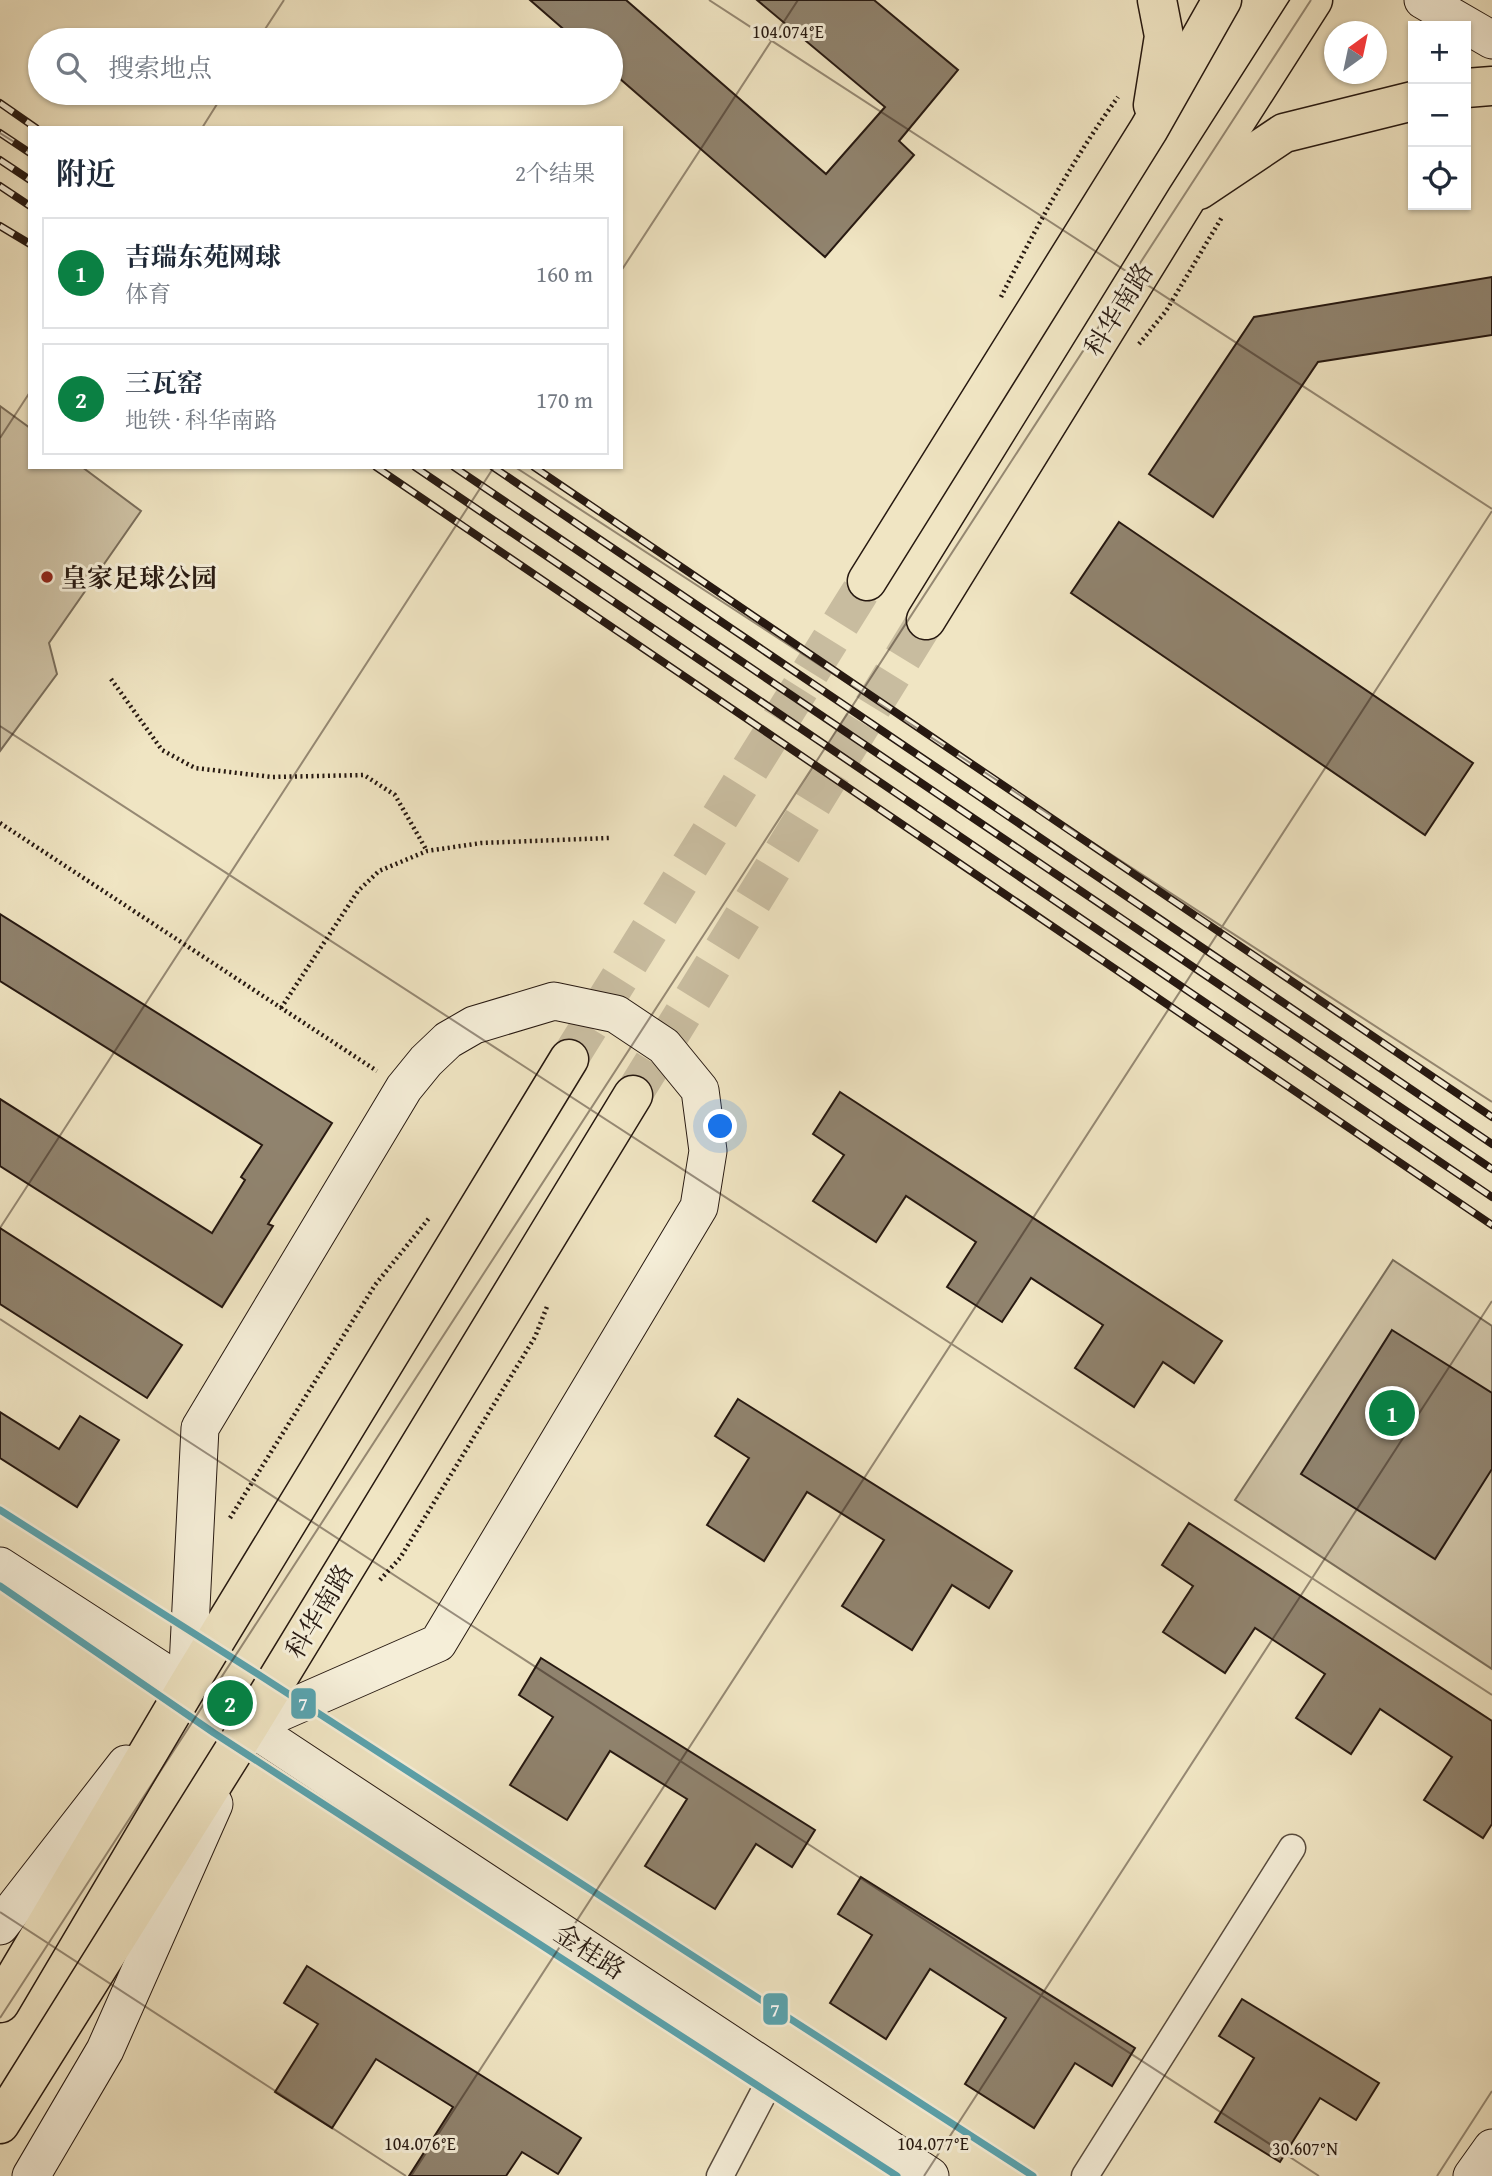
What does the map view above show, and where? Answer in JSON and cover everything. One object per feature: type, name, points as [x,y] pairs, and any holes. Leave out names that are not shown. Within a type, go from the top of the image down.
[{"type":"main road","points":[[1149,129],[1164,36],[1157,0]]},
{"type":"main road","points":[[867,581],[1149,129],[1222,0]]},
{"type":"main road","name":"科华南路","points":[[926,620],[1312,0]]},
{"type":"main road","points":[[1471,88],[1492,86]]},
{"type":"main road","points":[[1186,200],[1284,133],[1408,102]]},
{"type":"main road","points":[[0,2003],[187,1687],[569,1059]]},
{"type":"main road","name":"科华南路","points":[[0,2124],[249,1726],[632,1095]]},
{"type":"street","points":[[1423,0],[1492,40]]},
{"type":"street","points":[[0,1926],[187,1687],[200,1428],[404,1088],[448,1040],[474,1025],[554,1001],[616,1014],[664,1046],[700,1090],[708,1152],[699,1207],[438,1643],[249,1726],[105,2049],[31,2176]]},
{"type":"street","points":[[0,1566],[187,1687]]},
{"type":"street","name":"金桂路","points":[[249,1726],[930,2176]]},
{"type":"street","points":[[1085,2176],[1292,1848]]},
{"type":"street","points":[[720,2176],[774,2073]]},
{"type":"street","points":[[1472,2176],[1492,2148]]},
{"type":"path","points":[[111,679],[162,750],[195,768],[272,777],[364,775],[395,795],[427,851]]},
{"type":"path","points":[[0,824],[404,1088]]},
{"type":"path","points":[[281,1008],[358,891],[379,871],[427,851],[481,843],[609,838]]},
{"type":"path","points":[[229,1518],[375,1285],[434,1212]]},
{"type":"shaded area","name":"皇家足球公园","points":[[0,406],[28,427],[28,469],[85,469],[141,511],[49,643],[57,674],[0,751]]},
{"type":"shaded area","points":[[1393,1260],[1492,1326],[1492,1669],[1235,1500]]},
{"type":"building","points":[[530,0],[626,0],[826,174],[885,107],[757,0],[874,0],[958,70],[899,141],[914,155],[825,257],[623,81],[623,28],[562,28]]},
{"type":"building","points":[[1492,277],[1492,335],[1318,362],[1213,517],[1149,474],[1254,317]]},
{"type":"building","points":[[1119,522],[1473,763],[1425,835],[1071,593]]},
{"type":"building","points":[[0,914],[332,1123],[268,1224],[273,1226],[222,1307],[0,1166],[0,1099],[212,1233],[245,1180],[241,1177],[262,1145],[0,981]]},
{"type":"building","points":[[840,1092],[1222,1341],[1194,1383],[1163,1362],[1134,1407],[1075,1368],[1103,1325],[1031,1278],[1002,1322],[947,1287],[976,1242],[906,1196],[876,1242],[813,1201],[844,1155],[813,1134]]},
{"type":"building","points":[[0,1228],[182,1345],[147,1398],[0,1304]]},
{"type":"building","points":[[1392,1330],[1492,1393],[1492,1469],[1435,1559],[1301,1474]]},
{"type":"building","points":[[738,1399],[1012,1571],[989,1608],[952,1585],[912,1650],[842,1606],[884,1540],[807,1492],[764,1561],[707,1525],[749,1458],[715,1436]]},
{"type":"building","points":[[0,1412],[59,1449],[80,1416],[119,1440],[77,1507],[0,1458]]},
{"type":"building","points":[[1189,1523],[1492,1721],[1492,1824],[1483,1838],[1424,1800],[1452,1757],[1380,1709],[1351,1754],[1296,1718],[1325,1674],[1255,1628],[1225,1673],[1163,1632],[1193,1586],[1162,1565]]},
{"type":"building","points":[[541,1658],[815,1830],[792,1867],[756,1844],[715,1909],[645,1866],[687,1799],[610,1751],[567,1820],[510,1785],[553,1717],[519,1695]]},
{"type":"building","points":[[861,1877],[1135,2048],[1112,2086],[1075,2063],[1034,2128],[965,2084],[1006,2018],[930,1969],[886,2039],[830,2003],[872,1935],[838,1914]]},
{"type":"building","points":[[307,1966],[581,2138],[558,2174],[522,2152],[506,2176],[409,2176],[453,2107],[376,2059],[332,2128],[275,2092],[318,2024],[284,2003]]},
{"type":"building","points":[[1242,1999],[1379,2083],[1356,2120],[1320,2098],[1280,2162],[1215,2122],[1254,2058],[1219,2036]]},
{"type":"tunnel","points":[[569,1059],[867,581]]},
{"type":"tunnel","points":[[633,1095],[926,620]]},
{"type":"railway","points":[[0,103],[33,126]]},
{"type":"railway","points":[[0,133],[28,152]]},
{"type":"railway","points":[[0,160],[28,179]]},
{"type":"railway","points":[[0,186],[28,205]]},
{"type":"railway","points":[[0,226],[28,243]]},
{"type":"railway","points":[[379,469],[1492,1225]]},
{"type":"railway","points":[[418,469],[1492,1197]]},
{"type":"railway","points":[[457,469],[1492,1169]]},
{"type":"railway","points":[[496,469],[1492,1144]]},
{"type":"railway","points":[[537,469],[1492,1117]]},
{"type":"transit line","name":"7","points":[[0,1510],[1033,2176]]},
{"type":"transit line","name":"7","points":[[0,1586],[214,1733],[897,2176]]},
{"type":"place","name":"皇家足球公园","points":[[47,577]]},
{"type":"place","name":"吉瑞东苑网球","points":[[1392,1413]]},
{"type":"place","name":"三瓦窑","points":[[230,1703]]}]
